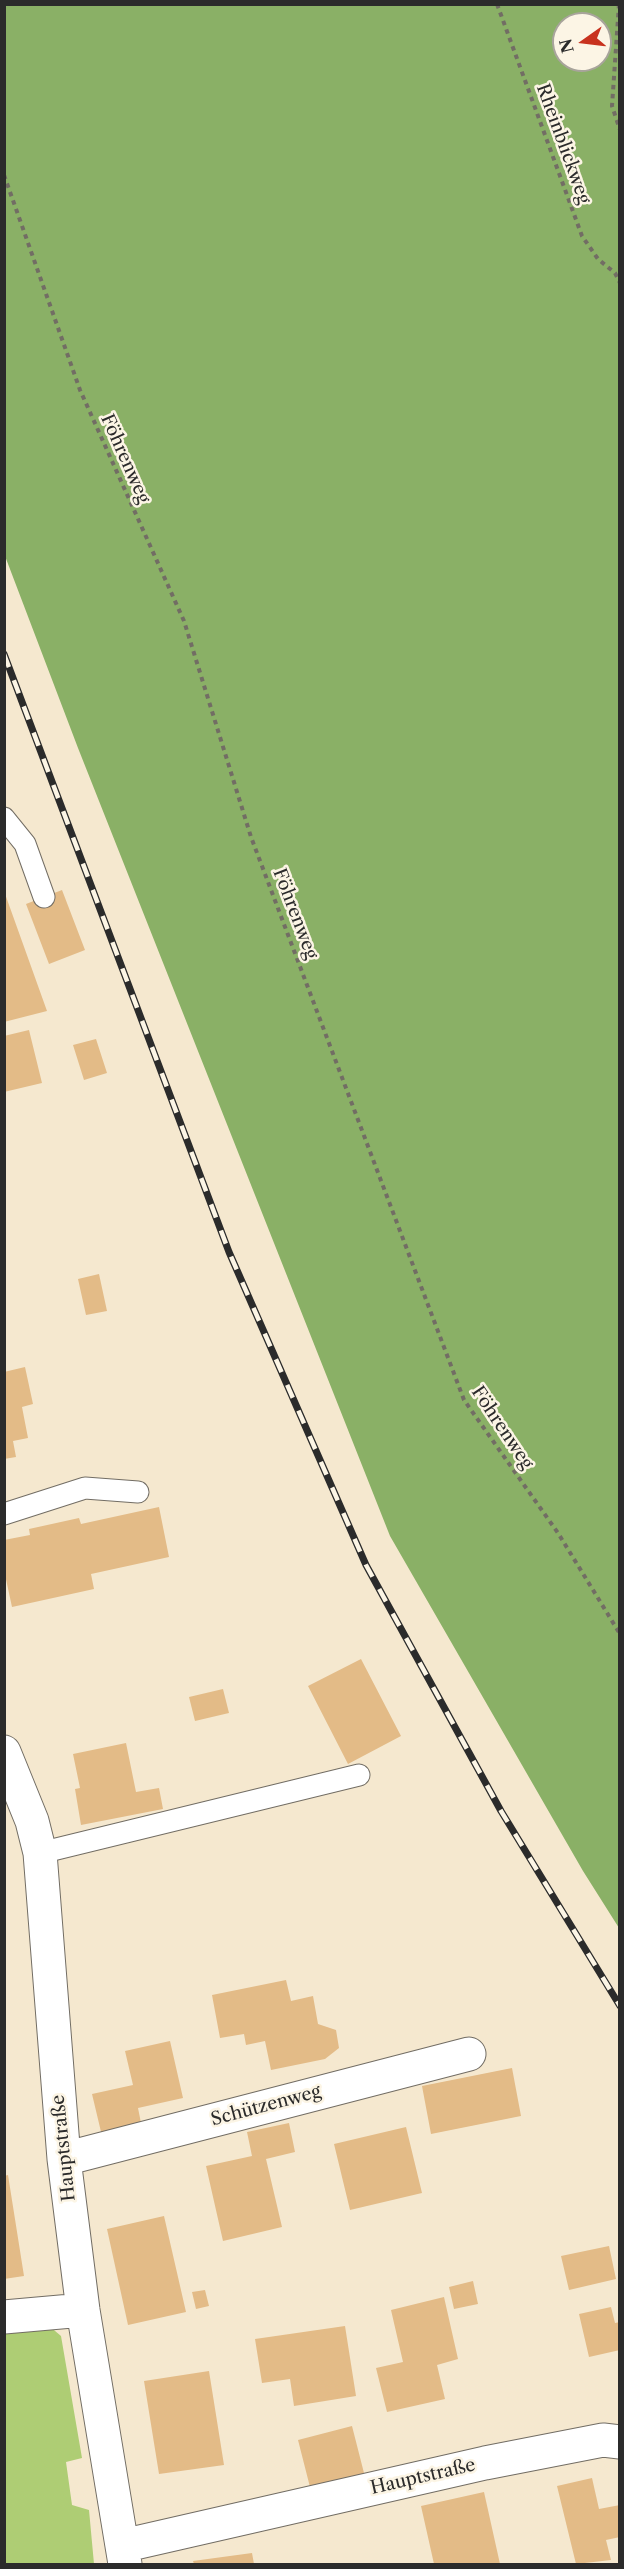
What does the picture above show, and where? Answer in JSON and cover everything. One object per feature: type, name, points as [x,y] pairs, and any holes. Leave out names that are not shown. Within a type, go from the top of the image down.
[{"type":"street","name":"Hauptstraße","points":[[4,1752],[32,1821],[40,1853],[64,2159],[83,2310],[124,2555],[485,2463],[603,2439],[620,2442]]},
{"type":"street","name":"Schützenweg","points":[[64,2159],[469,2054]]},
{"type":"street","points":[[4,2317],[83,2310]]},
{"type":"lane","points":[[4,818],[25,844],[44,897]]},
{"type":"lane","points":[[4,1514],[85,1488],[138,1492]]},
{"type":"lane","points":[[40,1853],[359,1774]]},
{"type":"path","name":"Rheinblickweg","points":[[497,4],[582,236],[598,259],[615,273],[620,283]]},
{"type":"path","points":[[619,4],[612,106],[620,130]]},
{"type":"path","name":"Föhrenweg","points":[[4,175],[80,390],[184,621],[251,837],[464,1400],[558,1533],[620,1634]]},
{"type":"path","points":[[615,273],[620,268]]},
{"type":"green space","points":[[5,4],[619,5],[619,1928],[583,1871],[390,1536],[78,748],[5,556]]},
{"type":"green space","points":[[48,2325],[61,2336],[82,2458],[66,2462],[72,2505],[89,2510],[94,2564],[5,2564],[5,2328]]},
{"type":"building","points":[[62,890],[85,950],[49,964],[26,904]]},
{"type":"building","points":[[4,891],[47,1011],[4,1022]]},
{"type":"building","points":[[29,1030],[42,1083],[4,1092],[4,1036]]},
{"type":"building","points":[[96,1039],[107,1073],[84,1080],[73,1045]]},
{"type":"building","points":[[99,1274],[107,1311],[86,1315],[78,1279]]},
{"type":"building","points":[[25,1367],[33,1404],[22,1407],[28,1438],[13,1441],[16,1457],[4,1459],[4,1372]]},
{"type":"building","points":[[159,1507],[169,1557],[91,1574],[94,1589],[12,1607],[4,1570],[4,1540],[30,1535],[29,1529],[79,1518],[81,1524]]},
{"type":"building","points":[[361,1659],[401,1736],[348,1764],[308,1686]]},
{"type":"building","points":[[223,1689],[229,1713],[195,1721],[189,1697]]},
{"type":"building","points":[[126,1743],[136,1792],[159,1788],[163,1809],[81,1825],[75,1789],[80,1788],[73,1754]]},
{"type":"building","points":[[286,1980],[291,2001],[313,1996],[318,2024],[336,2030],[339,2048],[325,2059],[271,2070],[265,2041],[246,2045],[244,2034],[220,2038],[212,1995]]},
{"type":"building","points":[[170,2041],[183,2098],[138,2108],[142,2128],[102,2136],[92,2094],[133,2085],[125,2051]]},
{"type":"building","points":[[512,2068],[521,2116],[431,2134],[422,2086]]},
{"type":"building","points":[[289,2123],[295,2152],[266,2159],[282,2227],[223,2241],[206,2166],[252,2156],[247,2132]]},
{"type":"building","points":[[406,2127],[422,2193],[350,2210],[334,2144]]},
{"type":"building","points":[[8,2175],[24,2276],[4,2279],[4,2176]]},
{"type":"building","points":[[164,2216],[186,2312],[128,2325],[107,2229]]},
{"type":"building","points":[[609,2246],[616,2279],[569,2290],[561,2256]]},
{"type":"building","points":[[473,2281],[478,2304],[454,2309],[449,2287]]},
{"type":"building","points":[[205,2290],[209,2306],[196,2309],[192,2292]]},
{"type":"building","points":[[444,2297],[458,2359],[437,2365],[445,2399],[387,2412],[376,2368],[403,2362],[391,2310]]},
{"type":"building","points":[[611,2307],[615,2323],[620,2322],[620,2350],[589,2357],[579,2314]]},
{"type":"building","points":[[345,2326],[356,2396],[294,2406],[290,2379],[262,2383],[255,2339]]},
{"type":"building","points":[[209,2371],[224,2465],[159,2474],[144,2381]]},
{"type":"building","points":[[352,2426],[365,2477],[311,2491],[298,2440]]},
{"type":"building","points":[[592,2478],[599,2509],[620,2505],[620,2537],[606,2540],[611,2560],[576,2564],[557,2486]]},
{"type":"building","points":[[484,2492],[500,2564],[434,2564],[421,2506]]},
{"type":"building","points":[[252,2553],[254,2564],[194,2564],[193,2561]]},
{"type":"railway","points":[[4,654],[229,1252],[366,1565],[501,1811],[620,2006]]}]
